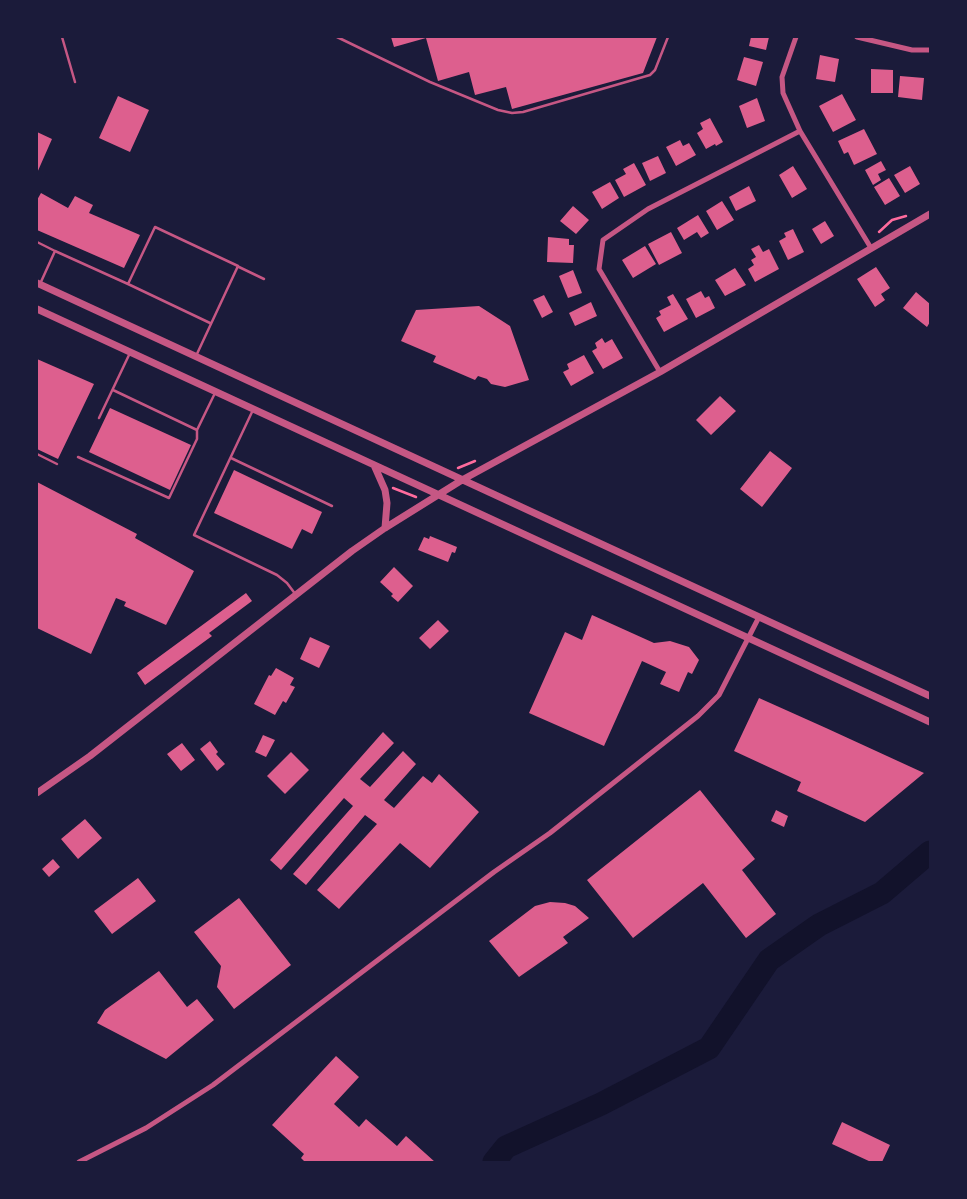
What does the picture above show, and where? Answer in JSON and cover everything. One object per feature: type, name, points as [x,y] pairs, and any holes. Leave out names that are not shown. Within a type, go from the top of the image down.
[{"type":"street","points":[[796,37],[782,77],[783,93],[800,131],[871,248]]},
{"type":"street","points":[[857,37],[912,50],[930,50]]},
{"type":"street","points":[[660,372],[599,269],[603,240],[648,209],[800,131]]},
{"type":"street","points":[[37,793],[83,761],[385,527],[439,493],[660,372],[930,214]]},
{"type":"street","points":[[38,283],[930,696]]},
{"type":"street","points":[[37,309],[930,722]]},
{"type":"street","points":[[373,464],[387,503],[385,527]]},
{"type":"street","points":[[79,1162],[154,1123],[213,1085],[571,816],[711,705],[727,681],[759,617]]},
{"type":"lane","points":[[62,37],[75,82]]},
{"type":"lane","points":[[337,37],[430,82],[498,110],[512,113],[650,75],[668,37]]},
{"type":"lane","points":[[128,284],[155,227],[264,279]]},
{"type":"lane","points":[[37,242],[212,324]]},
{"type":"lane","points":[[38,283],[55,251]]},
{"type":"lane","points":[[197,356],[238,266]]},
{"type":"lane","points":[[99,418],[131,352]]},
{"type":"lane","points":[[113,390],[197,430]]},
{"type":"lane","points":[[78,457],[169,498],[216,392]]},
{"type":"lane","points":[[253,409],[194,535],[277,575],[297,595]]},
{"type":"lane","points":[[37,454],[57,464]]},
{"type":"lane","points":[[231,458],[332,506]]},
{"type":"path","points":[[877,234],[892,220],[910,215]]},
{"type":"path","points":[[396,489],[416,497]]},
{"type":"building","points":[[391,37],[657,37],[643,73],[512,109],[506,87],[475,95],[469,72],[438,81],[426,38],[394,47]]},
{"type":"building","points":[[751,37],[769,37],[766,50],[749,46]]},
{"type":"building","points":[[820,55],[839,59],[835,82],[816,79]]},
{"type":"building","points":[[744,57],[763,62],[756,86],[737,80]]},
{"type":"building","points":[[871,69],[893,70],[893,93],[871,93]]},
{"type":"building","points":[[900,76],[924,78],[922,100],[898,97]]},
{"type":"building","points":[[842,94],[856,120],[833,132],[819,106]]},
{"type":"building","points":[[118,96],[149,110],[130,152],[99,138]]},
{"type":"building","points":[[757,98],[765,121],[747,128],[739,106]]},
{"type":"building","points":[[710,118],[723,142],[706,149],[697,133],[703,129],[700,123]]},
{"type":"building","points":[[864,129],[877,154],[854,165],[848,152],[844,154],[838,141]]},
{"type":"building","points":[[37,132],[52,139],[37,173]]},
{"type":"building","points":[[680,140],[683,146],[689,143],[696,155],[676,166],[666,147]]},
{"type":"building","points":[[658,156],[666,173],[650,181],[642,163]]},
{"type":"building","points":[[881,161],[886,170],[878,174],[881,180],[873,185],[865,170]]},
{"type":"building","points":[[634,163],[646,185],[624,197],[615,180],[626,174],[623,169]]},
{"type":"building","points":[[793,166],[807,189],[792,198],[779,175]]},
{"type":"building","points":[[910,166],[920,184],[905,193],[894,175]]},
{"type":"building","points":[[889,178],[900,196],[885,205],[874,187]]},
{"type":"building","points":[[610,182],[619,198],[602,209],[592,192]]},
{"type":"building","points":[[749,186],[756,201],[736,211],[729,197]]},
{"type":"building","points":[[41,193],[68,208],[75,196],[93,205],[89,213],[140,235],[124,268],[37,230],[37,200]]},
{"type":"building","points":[[722,201],[734,220],[717,230],[706,211]]},
{"type":"building","points":[[573,206],[589,220],[576,234],[560,221]]},
{"type":"building","points":[[698,215],[709,233],[701,238],[697,232],[684,240],[677,228]]},
{"type":"building","points":[[825,221],[834,236],[821,244],[812,229]]},
{"type":"building","points":[[793,229],[804,252],[788,260],[779,241],[786,237],[784,233]]},
{"type":"building","points":[[671,232],[682,253],[659,265],[648,244]]},
{"type":"building","points":[[548,237],[569,239],[569,245],[574,245],[573,263],[547,262]]},
{"type":"building","points":[[759,245],[763,252],[769,249],[779,269],[755,282],[748,269],[754,265],[751,260],[756,257],[751,249]]},
{"type":"building","points":[[645,246],[656,264],[633,278],[622,260]]},
{"type":"building","points":[[876,267],[890,288],[881,294],[885,300],[875,307],[857,279]]},
{"type":"building","points":[[735,268],[746,285],[725,296],[715,280]]},
{"type":"building","points":[[573,270],[582,293],[568,298],[559,276]]},
{"type":"building","points":[[701,291],[705,298],[709,296],[715,308],[696,318],[686,299]]},
{"type":"building","points":[[916,292],[930,304],[930,322],[927,327],[903,308]]},
{"type":"building","points":[[673,294],[688,319],[664,332],[656,318],[661,315],[659,311],[671,305],[667,297]]},
{"type":"building","points":[[544,295],[553,312],[542,318],[533,300]]},
{"type":"building","points":[[591,302],[597,316],[575,326],[569,313]]},
{"type":"building","points":[[479,306],[510,326],[529,380],[505,387],[491,384],[487,379],[478,376],[475,380],[433,362],[436,356],[401,341],[416,310]]},
{"type":"building","points":[[602,338],[605,343],[612,339],[623,358],[603,369],[592,351],[597,348],[595,343]]},
{"type":"building","points":[[584,355],[594,373],[571,386],[563,372],[569,369],[567,364]]},
{"type":"building","points":[[37,359],[94,384],[58,459],[37,449]]},
{"type":"building","points":[[720,396],[736,411],[711,435],[696,420]]},
{"type":"building","points":[[110,408],[191,445],[170,490],[89,452]]},
{"type":"building","points":[[770,451],[792,468],[762,507],[740,489]]},
{"type":"building","points":[[234,470],[322,512],[312,534],[302,529],[292,549],[214,513]]},
{"type":"building","points":[[37,482],[137,534],[135,538],[194,571],[166,625],[124,606],[126,602],[116,598],[91,654],[37,628]]},
{"type":"building","points":[[430,536],[457,547],[448,562],[418,550],[424,537],[429,539]]},
{"type":"building","points":[[394,567],[413,586],[398,602],[380,582]]},
{"type":"building","points":[[246,593],[252,601],[209,633],[212,636],[145,685],[137,673]]},
{"type":"building","points":[[592,615],[654,643],[670,641],[689,647],[699,660],[692,674],[688,672],[679,692],[660,684],[666,672],[642,661],[604,746],[529,713],[565,632],[582,640]]},
{"type":"building","points":[[438,620],[449,631],[430,649],[419,638]]},
{"type":"building","points":[[310,637],[330,646],[319,668],[300,659]]},
{"type":"building","points":[[276,668],[294,678],[290,685],[295,687],[275,715],[254,704],[269,675],[271,676]]},
{"type":"building","points":[[759,698],[924,773],[865,822],[797,791],[801,782],[734,751]]},
{"type":"building","points":[[383,732],[394,743],[360,779],[370,787],[403,751],[416,764],[384,800],[394,808],[423,776],[432,783],[439,774],[479,812],[430,868],[400,843],[339,909],[317,890],[377,824],[365,815],[306,885],[293,874],[353,806],[344,798],[281,870],[270,860]]},
{"type":"building","points":[[263,735],[275,740],[266,757],[255,752]]},
{"type":"building","points":[[210,741],[225,764],[217,771],[200,749]]},
{"type":"building","points":[[182,743],[195,760],[181,771],[167,754]]},
{"type":"building","points":[[291,752],[309,770],[285,794],[267,776]]},
{"type":"building","points":[[700,790],[755,859],[742,870],[776,914],[746,938],[703,883],[633,938],[587,880]]},
{"type":"building","points":[[776,810],[788,816],[784,827],[771,821]]},
{"type":"building","points":[[85,819],[102,838],[78,859],[61,839]]},
{"type":"building","points":[[53,859],[60,867],[49,877],[42,869]]},
{"type":"building","points":[[138,878],[156,901],[112,934],[94,911]]},
{"type":"building","points":[[239,898],[291,965],[234,1009],[217,987],[221,966],[194,932]]},
{"type":"building","points":[[550,902],[575,906],[589,918],[563,937],[568,943],[519,977],[489,941],[535,906]]},
{"type":"building","points":[[159,971],[187,1007],[197,999],[214,1020],[166,1059],[97,1023],[105,1010]]},
{"type":"building","points":[[336,1056],[359,1077],[334,1104],[359,1127],[366,1119],[397,1146],[406,1136],[435,1162],[305,1162],[301,1158],[304,1154],[272,1125]]},
{"type":"building","points":[[842,1122],[890,1145],[882,1162],[871,1162],[832,1144]]},
{"type":"waterway","points":[[494,1162],[506,1147],[601,1104],[709,1048],[769,960],[819,925],[882,893],[930,852]]}]
